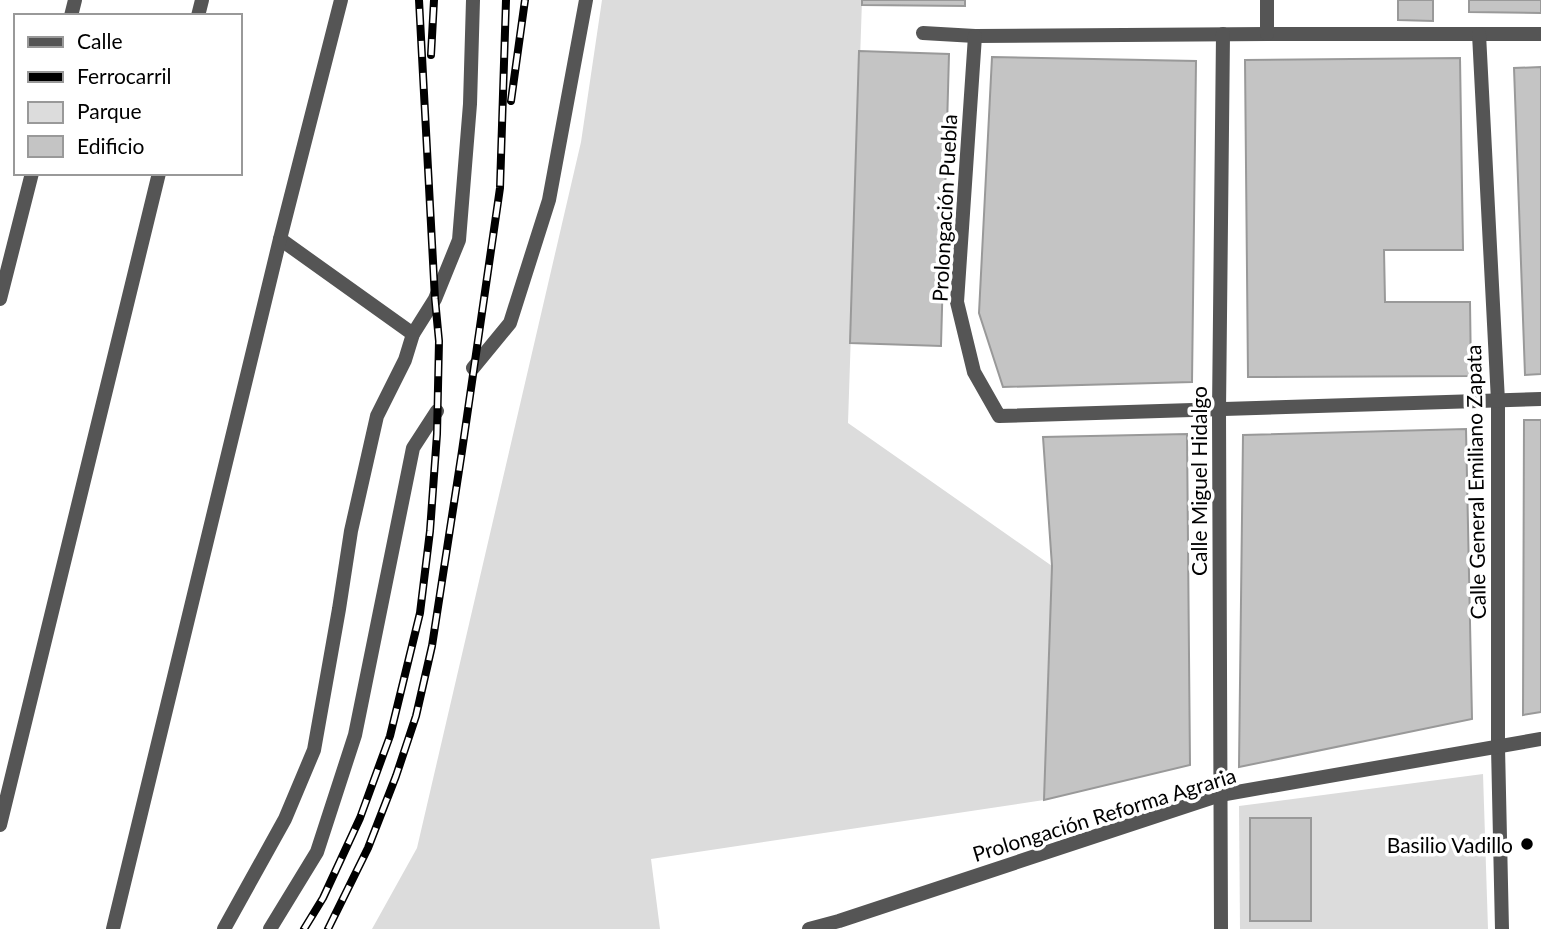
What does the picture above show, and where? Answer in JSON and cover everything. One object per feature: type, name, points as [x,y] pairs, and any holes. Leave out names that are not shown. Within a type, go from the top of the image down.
[{"type":"street","points":[[113,929],[280,239],[341,0]]},
{"type":"street","points":[[223,929],[285,819],[314,750],[351,531],[377,416],[405,360],[413,334],[435,299],[459,240],[470,104],[473,0]]},
{"type":"street","points":[[473,368],[510,323],[550,200],[586,0]]},
{"type":"street","points":[[1266,34],[1267,0]]},
{"type":"street","points":[[923,33],[975,36],[1541,34]]},
{"type":"street","name":"Calle Miguel Hidalgo","points":[[1221,929],[1219,410],[1223,34]]},
{"type":"street","name":"Calle General Emiliano Zapata","points":[[1479,34],[1498,401],[1498,747],[1502,929]]},
{"type":"street","name":"Prolongación Puebla","points":[[975,36],[957,302],[974,372],[999,416],[1219,410]]},
{"type":"street","points":[[0,299],[31,175]]},
{"type":"street","points":[[0,825],[159,175]]},
{"type":"street","points":[[280,239],[413,334]]},
{"type":"street","points":[[1219,410],[1541,399]]},
{"type":"street","points":[[270,929],[317,852],[351,748],[413,448],[437,411]]},
{"type":"street","name":"Prolongación Reforma Agraria","points":[[809,929],[1220,795],[1541,739]]},
{"type":"green space","points":[[602,0],[862,0],[848,423],[1052,566],[1044,800],[651,859],[660,929],[372,929],[417,848],[581,142]]},
{"type":"green space","points":[[1483,774],[1488,929],[1240,929],[1239,806]]},
{"type":"building","points":[[862,0],[965,0],[965,6],[862,5]]},
{"type":"building","points":[[1398,0],[1433,0],[1433,21],[1398,20]]},
{"type":"building","points":[[1469,0],[1541,0],[1541,13],[1469,12]]},
{"type":"building","points":[[859,51],[949,54],[941,346],[850,343]]},
{"type":"building","points":[[992,57],[1196,61],[1192,382],[1003,387],[979,313]]},
{"type":"building","points":[[1460,58],[1463,250],[1384,250],[1385,302],[1470,302],[1471,376],[1248,377],[1245,60]]},
{"type":"building","points":[[1541,67],[1541,374],[1525,375],[1514,68]]},
{"type":"building","points":[[1524,420],[1541,420],[1541,712],[1523,715]]},
{"type":"building","points":[[1466,429],[1472,719],[1239,767],[1243,435]]},
{"type":"building","points":[[1187,434],[1190,765],[1044,800],[1052,566],[1043,437]]},
{"type":"building","points":[[1250,818],[1311,818],[1311,921],[1250,921]]},
{"type":"railway","points":[[304,929],[323,898],[360,818],[390,736],[420,613],[430,531],[437,434],[439,341],[419,0]]},
{"type":"railway","points":[[431,55],[434,0]]},
{"type":"railway","points":[[328,929],[368,848],[396,776],[416,716],[432,646],[500,188],[506,0]]},
{"type":"railway","points":[[511,101],[525,0]]},
{"type":"place","name":"Basilio Vadillo","points":[[1527,844]]}]
